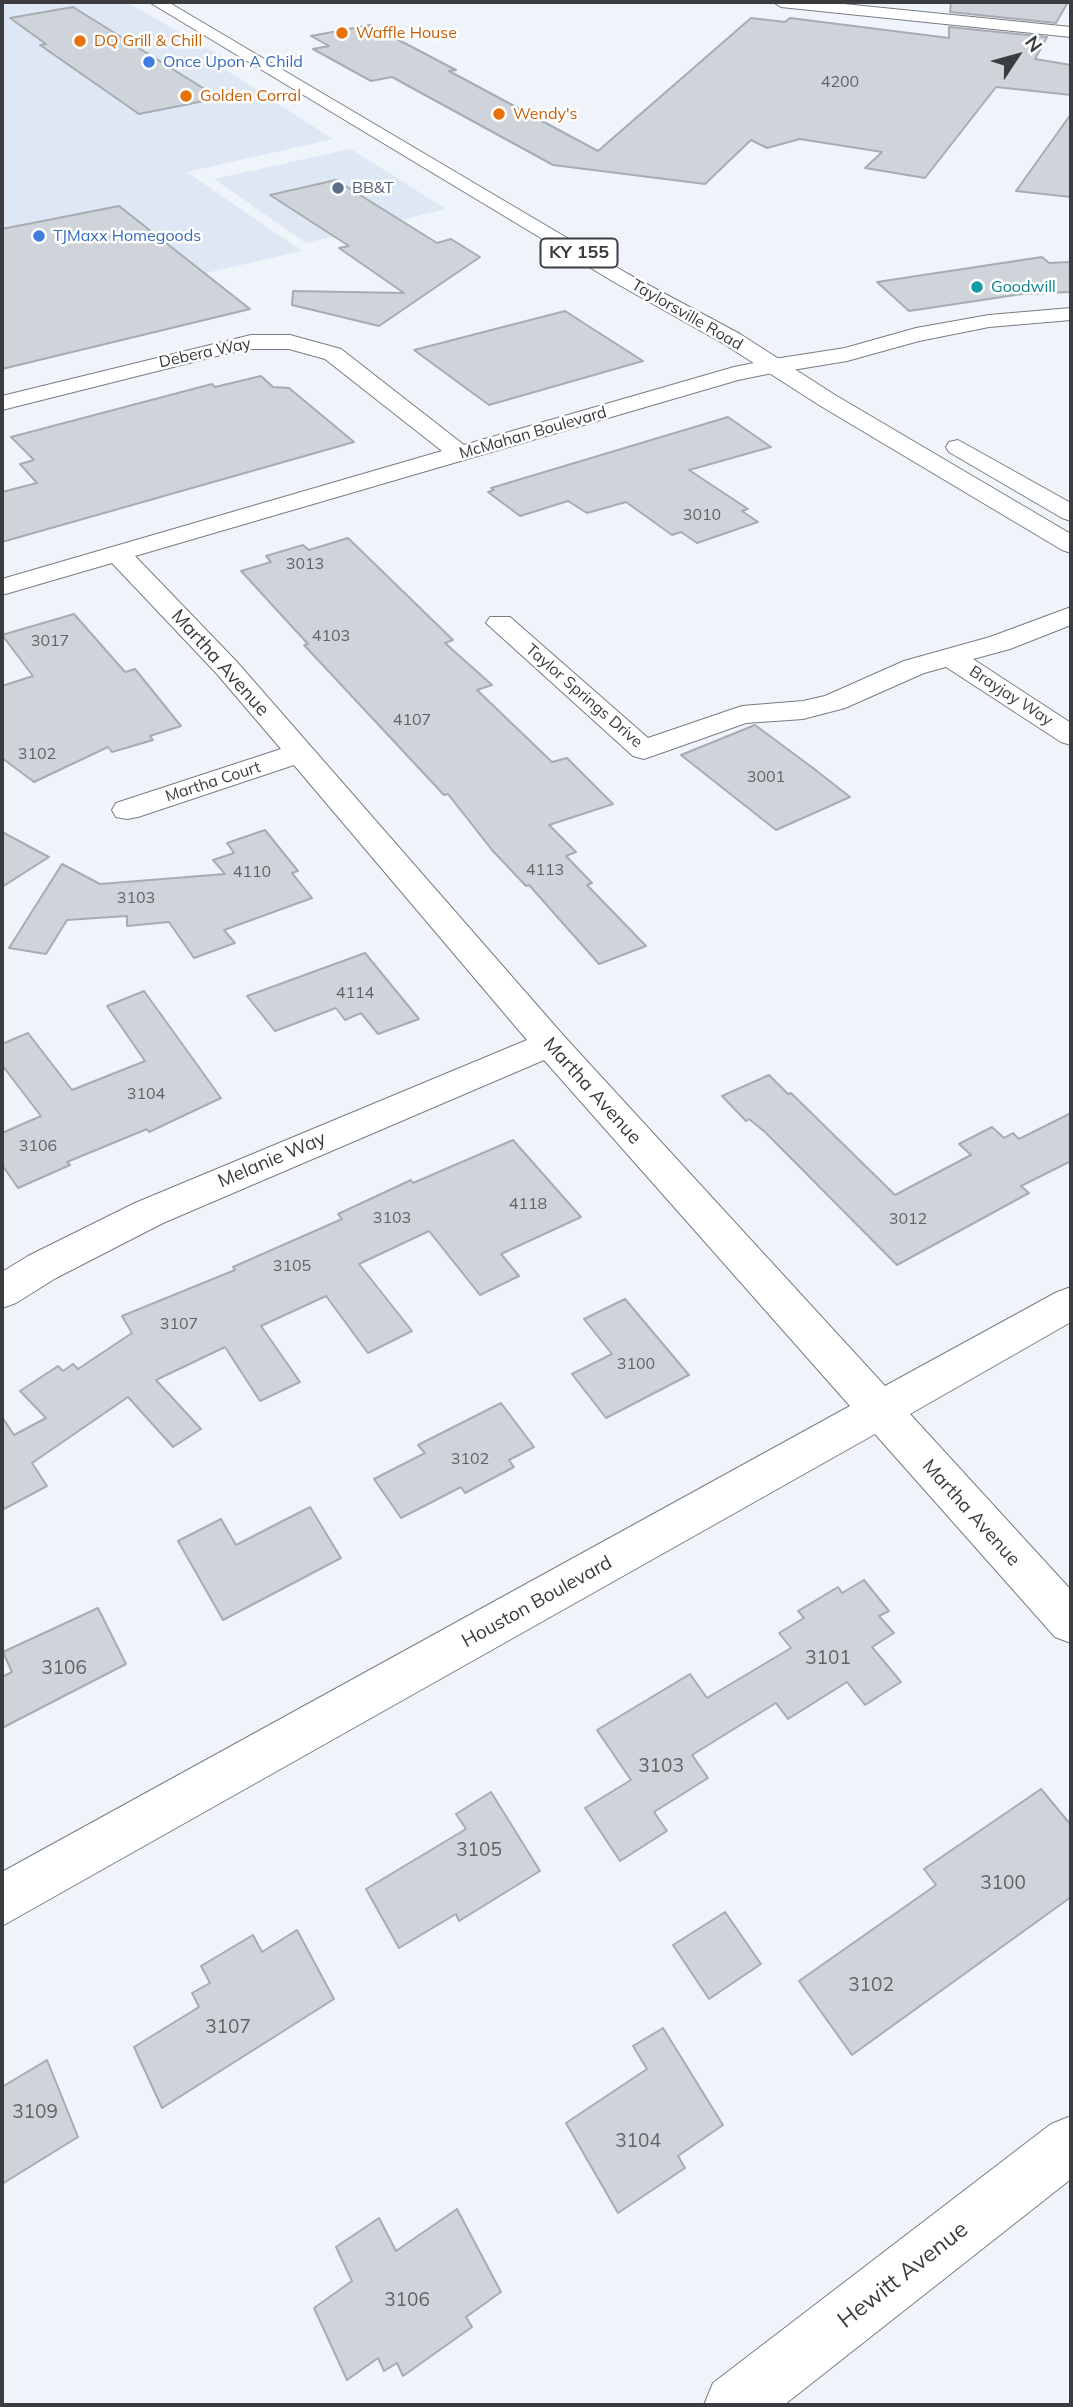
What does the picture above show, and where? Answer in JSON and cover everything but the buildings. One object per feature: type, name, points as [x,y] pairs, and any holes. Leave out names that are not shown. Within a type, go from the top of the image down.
[{"type":"street","name":"Taylorsville Road","points":[[157,2],[775,350]]},
{"type":"street","points":[[781,2],[848,5],[1071,32]]},
{"type":"street","points":[[224,21],[260,43]]},
{"type":"street","points":[[411,133],[538,204]]},
{"type":"street","name":"Taylorsville Road","points":[[681,287],[1071,545]]},
{"type":"street","name":"McMahan Boulevard","points":[[2,587],[734,374],[775,350],[806,361],[978,323],[1071,314]]},
{"type":"street","name":"Debera Way","points":[[2,403],[224,347],[251,342],[290,342],[333,354],[460,454]]},
{"type":"street","points":[[806,361],[1071,513]]},
{"type":"street","name":"Martha Avenue","points":[[119,555],[227,668],[550,1044],[1071,1622]]},
{"type":"street","name":"Taylor Springs Drive","points":[[500,623],[644,750],[742,715],[803,710],[835,702],[914,667],[1000,643],[1071,615]]},
{"type":"street","name":"Brayjay Way","points":[[950,657],[1071,736]]},
{"type":"street","name":"Martha Court","points":[[127,810],[300,753]]},
{"type":"street","name":"Melanie Way","points":[[2,1292],[42,1267],[149,1213],[550,1044]]},
{"type":"street","name":"Houston Boulevard","points":[[2,1900],[1071,1303]]},
{"type":"street","name":"Hewitt Avenue","points":[[735,2405],[1071,2144]]},
{"type":"shaded area","points":[[2,2],[126,2],[230,61],[223,68],[333,139],[187,172],[302,251],[2,320]]},
{"type":"shaded area","points":[[351,149],[446,209],[306,243],[214,179]]},
{"type":"place","name":"Waffle House","points":[[342,33]]},
{"type":"place","name":"DQ Grill & Chill","points":[[80,41]]},
{"type":"place","name":"Once Upon A Child","points":[[149,62]]},
{"type":"place","name":"Golden Corral","points":[[186,96]]},
{"type":"place","name":"Wendy's","points":[[499,114]]},
{"type":"place","name":"BB&T","points":[[338,188]]},
{"type":"place","name":"TJMaxx Homegoods","points":[[39,236]]},
{"type":"place","name":"Goodwill","points":[[977,287]]}]
